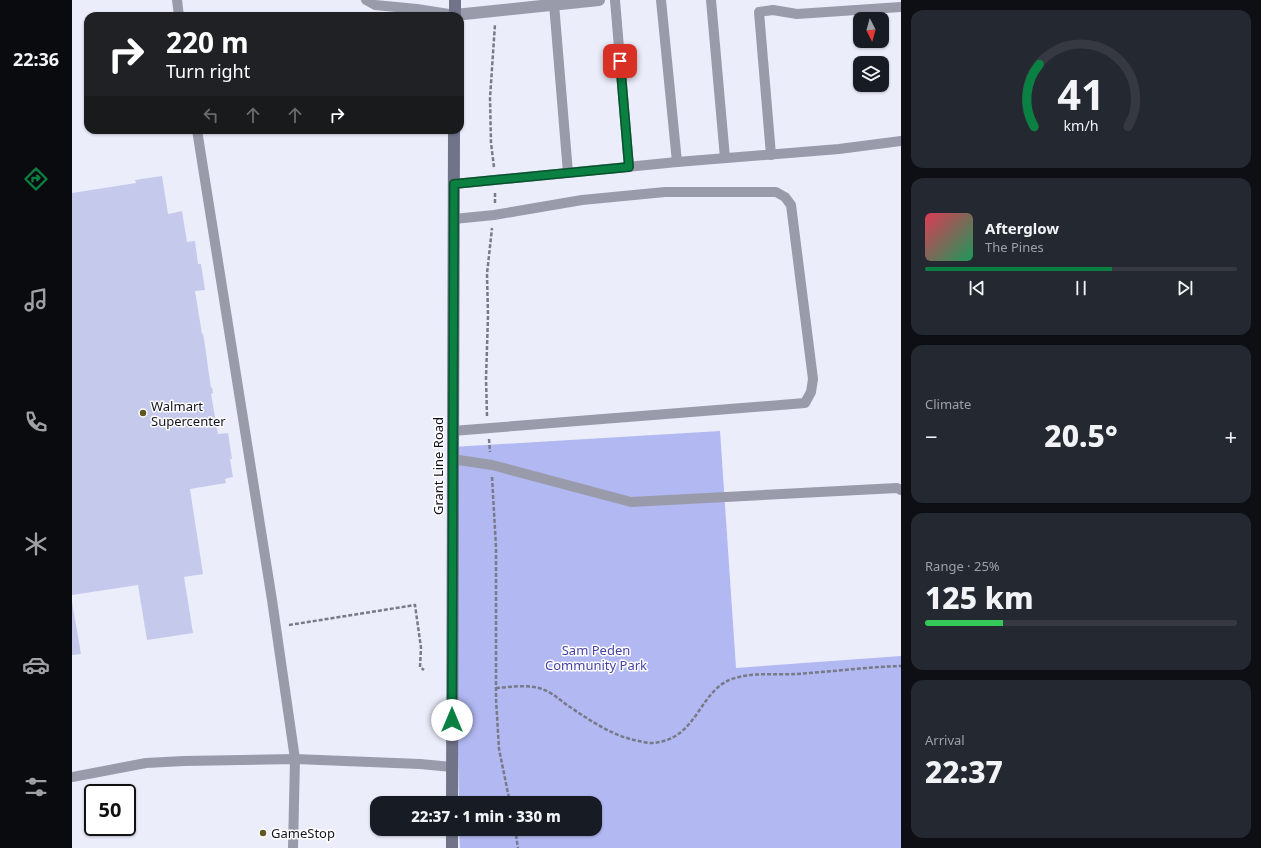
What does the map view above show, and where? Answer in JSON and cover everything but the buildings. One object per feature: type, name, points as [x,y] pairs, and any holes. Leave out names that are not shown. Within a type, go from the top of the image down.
[{"type":"main road","points":[[455,0],[455,12]]},
{"type":"main road","name":"Grant Line Road","points":[[452,796],[454,134]]},
{"type":"main road","points":[[452,836],[452,848]]},
{"type":"street","points":[[464,14],[536,3],[554,4],[599,0]]},
{"type":"lane","points":[[177,0],[178,12]]},
{"type":"lane","points":[[366,0],[375,5],[436,12]]},
{"type":"lane","points":[[615,0],[629,167]]},
{"type":"lane","points":[[661,0],[677,162]]},
{"type":"lane","points":[[711,0],[725,158]]},
{"type":"lane","points":[[554,4],[568,174]]},
{"type":"lane","points":[[771,154],[758,12],[773,10],[797,14],[901,6]]},
{"type":"lane","points":[[198,134],[276,627],[295,759],[292,848]]},
{"type":"lane","points":[[454,184],[568,174],[677,162],[839,149],[901,141]]},
{"type":"lane","points":[[452,431],[806,403],[811,392],[813,379],[790,205],[785,197],[776,192],[665,192],[582,200],[494,215],[454,219]]},
{"type":"lane","points":[[452,459],[492,464],[631,502],[897,488],[901,490]]},
{"type":"lane","points":[[72,777],[146,763],[180,761],[295,759],[420,764],[452,767]]},
{"type":"path","points":[[494,10],[495,35],[490,98],[494,215],[487,274],[488,316],[486,386],[496,547],[496,688],[499,749],[509,796]]},
{"type":"path","points":[[276,627],[415,605],[421,648],[420,667],[424,670]]},
{"type":"path","points":[[496,688],[541,688],[598,725],[630,739],[650,743],[663,742],[680,733],[691,722],[712,693],[722,684],[733,679],[755,675],[796,674],[901,666]]},
{"type":"path","points":[[516,836],[518,848]]},
{"type":"green space","name":"Sam Peden Community Park","points":[[720,431],[736,668],[901,656],[901,848],[460,848],[459,836],[602,836],[602,796],[459,796],[452,447]]},
{"type":"place","name":"Walmart Supercenter","points":[[143,413]]},
{"type":"place","name":"GameStop","points":[[263,833]]},
{"type":"route","points":[[452,720],[454,184],[629,167],[620,61]]}]
